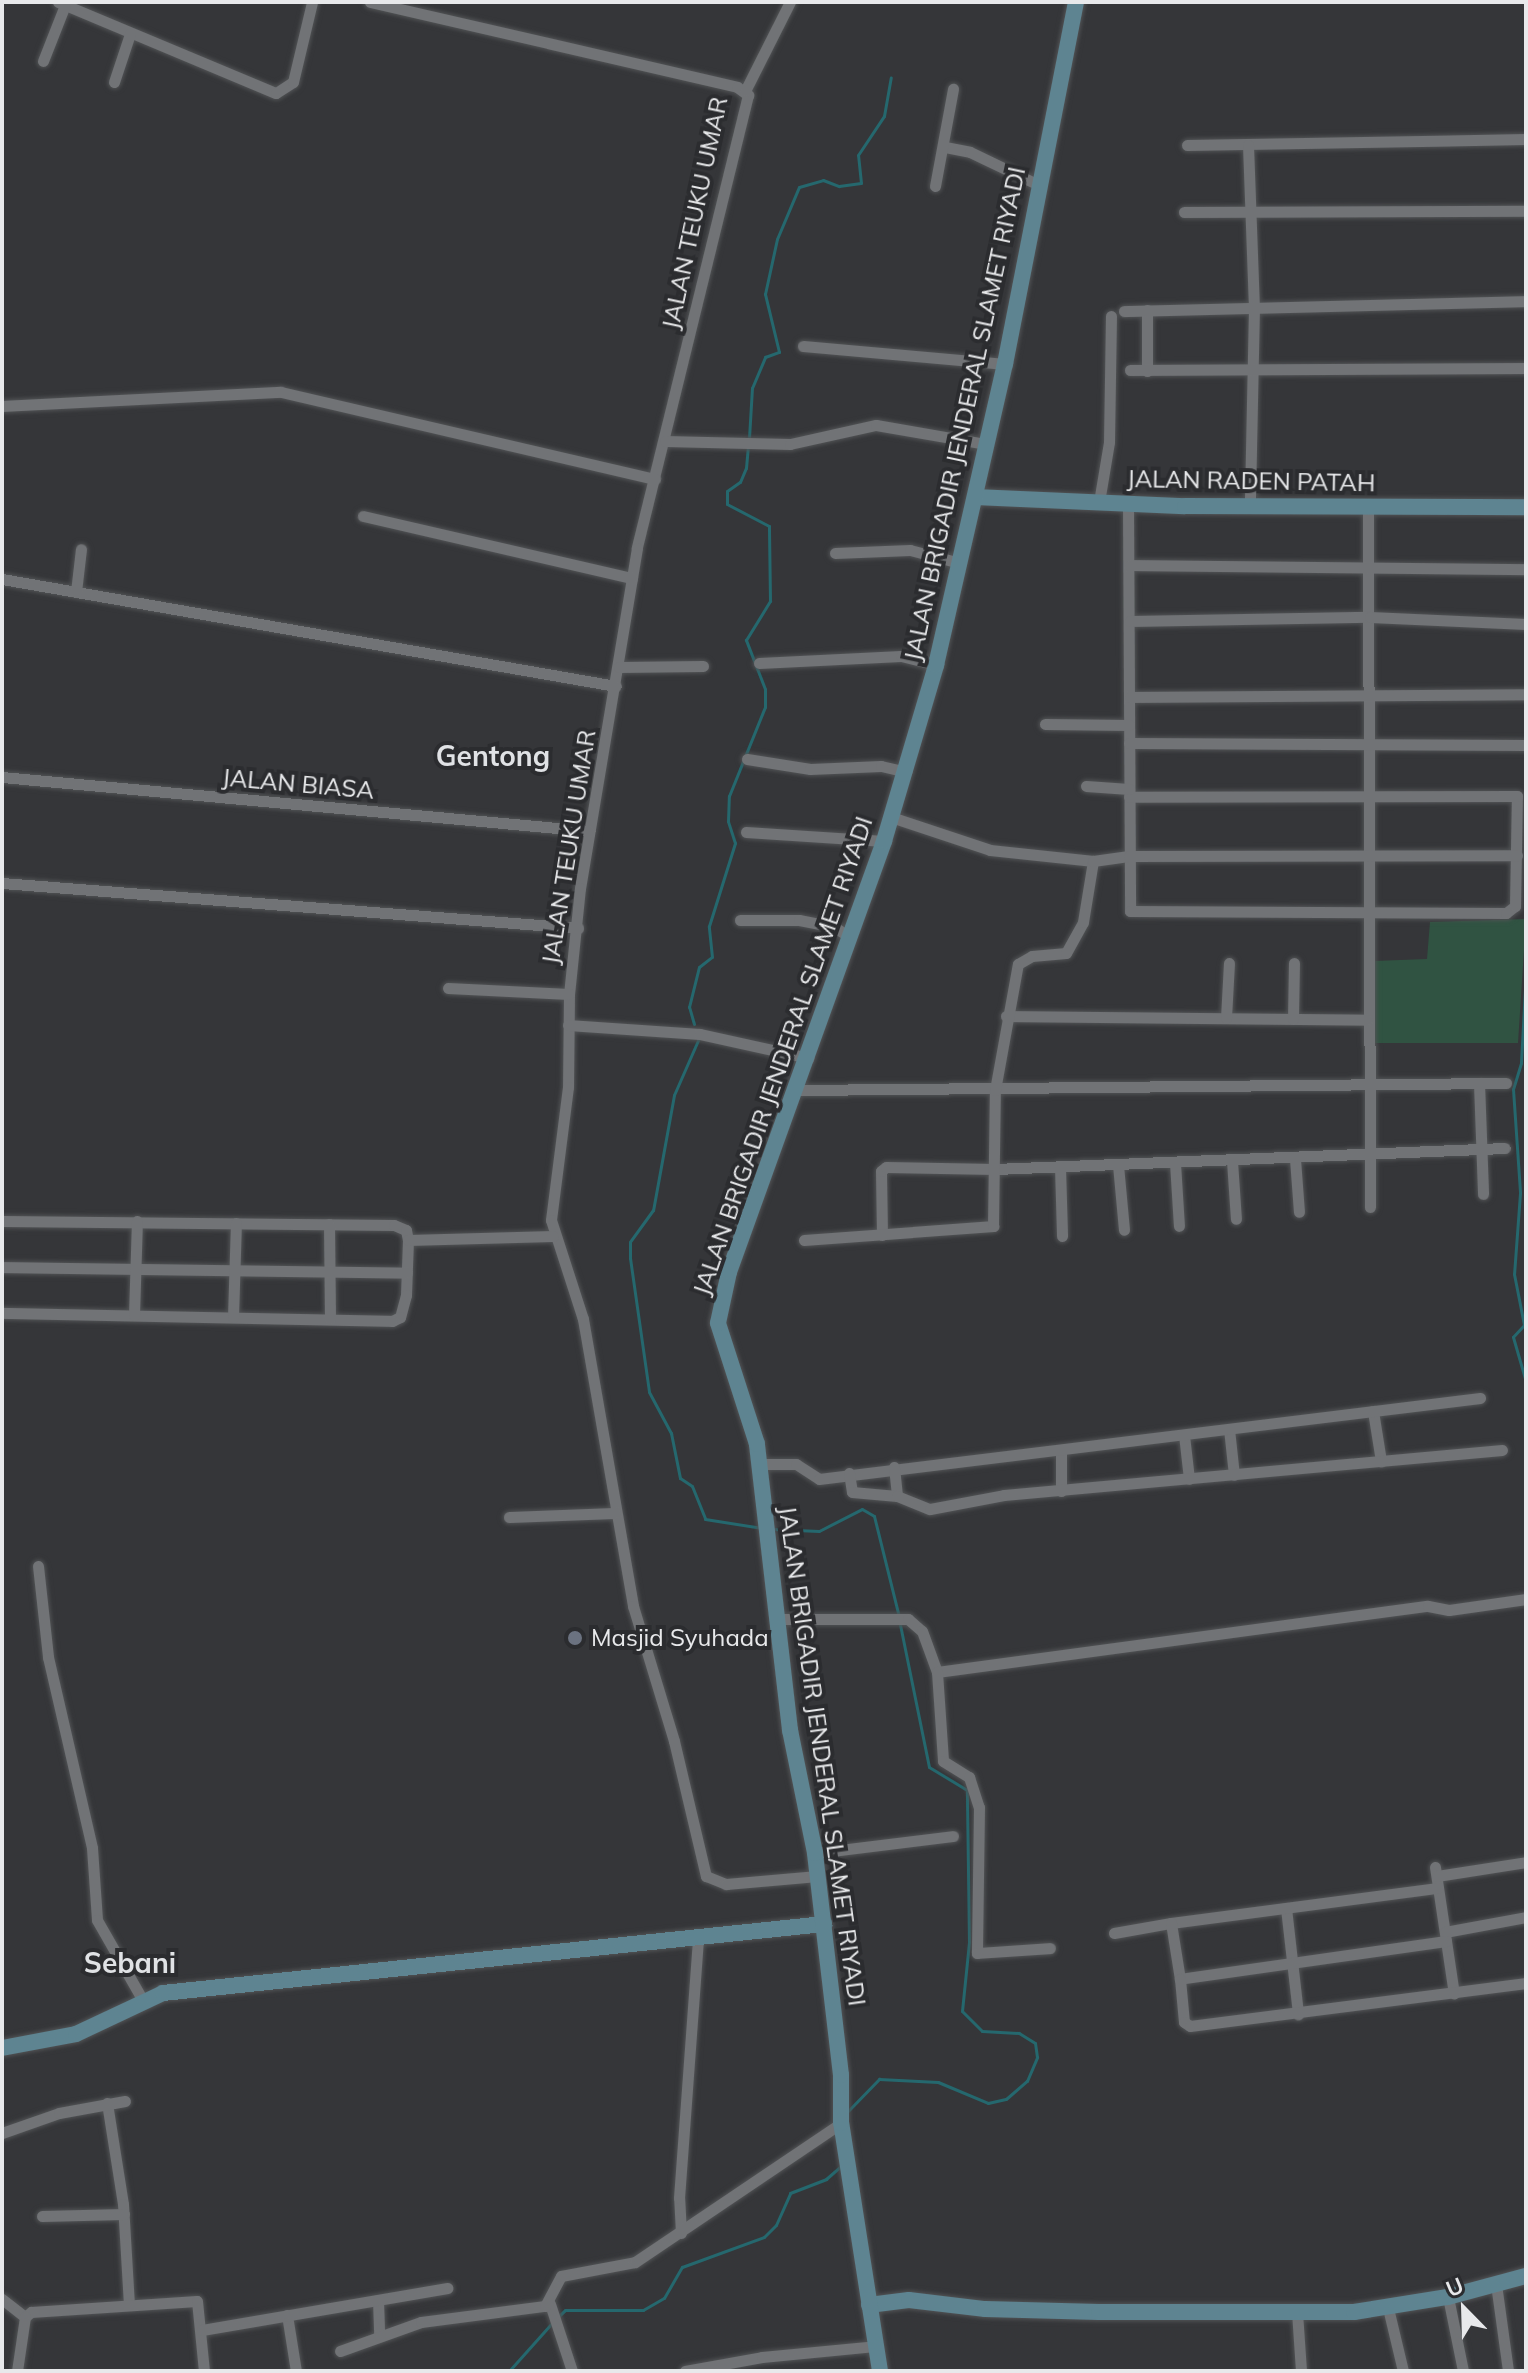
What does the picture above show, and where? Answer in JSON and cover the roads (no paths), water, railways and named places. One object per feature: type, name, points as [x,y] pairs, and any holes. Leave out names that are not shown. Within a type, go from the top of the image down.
[{"type":"main road","name":"JALAN BRIGADIR JENDERAL SLAMET RIYADI","points":[[880,2371],[841,2123],[824,1924],[815,1853],[790,1730],[759,1464],[754,1433],[724,1354],[718,1323],[729,1272],[798,1090],[884,841],[936,665],[1005,364],[1076,2]]},
{"type":"main road","name":"JALAN RADEN PATAH","points":[[975,497],[1128,505],[1526,507]]},
{"type":"main road","points":[[2,2048],[99,2026],[142,1999],[824,1924]]},
{"type":"main road","points":[[869,2305],[909,2300],[985,2309],[1297,2312],[1388,2308],[1448,2297],[1526,2276]]},
{"type":"street","points":[[43,61],[61,3],[276,93],[293,82],[312,2]]},
{"type":"street","name":"JALAN TEUKU UMAR","points":[[370,2],[745,91],[748,99],[632,578],[590,831],[569,994],[568,1087],[553,1236],[583,1319],[633,1606],[671,1727],[707,1880],[763,1883],[818,1876]]},
{"type":"street","points":[[745,91],[790,2]]},
{"type":"street","points":[[114,82],[130,34]]},
{"type":"street","points":[[935,186],[945,147],[953,89]]},
{"type":"street","points":[[1187,145],[1526,139]]},
{"type":"street","points":[[1248,145],[1254,307],[1250,505]]},
{"type":"street","points":[[945,147],[970,152],[1039,185]]},
{"type":"street","points":[[1184,212],[1526,211]]},
{"type":"street","points":[[1124,311],[1526,301]]},
{"type":"street","points":[[1147,310],[1147,371]]},
{"type":"street","points":[[1099,502],[1109,442],[1111,316]]},
{"type":"street","points":[[803,346],[1005,364]]},
{"type":"street","points":[[1130,370],[1526,368]]},
{"type":"street","points":[[2,406],[281,392],[655,479]]},
{"type":"street","points":[[665,441],[749,444],[809,442],[876,425],[986,444]]},
{"type":"street","points":[[1086,786],[1129,793],[1522,796],[1515,906],[1510,911],[1133,913],[1128,908],[1129,856],[1129,793],[1129,743],[1129,725],[1130,697],[1130,565],[1128,505]]},
{"type":"street","points":[[1368,506],[1371,795],[1367,1084],[1370,1207]]},
{"type":"street","points":[[363,516],[632,578]]},
{"type":"street","points":[[76,592],[81,549]]},
{"type":"street","points":[[835,553],[910,550],[960,563]]},
{"type":"street","points":[[1130,565],[1526,569]]},
{"type":"street","points":[[2,579],[616,686]]},
{"type":"street","points":[[1130,621],[1370,617],[1526,624]]},
{"type":"street","points":[[759,663],[901,656],[936,665]]},
{"type":"street","points":[[619,667],[703,666]]},
{"type":"street","points":[[1130,697],[1371,692],[1526,694]]},
{"type":"street","points":[[1045,724],[1129,725]]},
{"type":"street","points":[[1129,743],[1526,745]]},
{"type":"street","points":[[747,759],[794,768],[881,766],[906,772]]},
{"type":"street","name":"JALAN BIASA","points":[[2,777],[590,831]]},
{"type":"street","points":[[891,817],[990,850],[1093,861],[1129,856],[1370,859],[1517,855]]},
{"type":"street","points":[[746,832],[884,841]]},
{"type":"street","points":[[804,1240],[993,1226],[995,1090],[1006,1016],[1022,960],[1061,956],[1069,949],[1083,922],[1093,861]]},
{"type":"street","points":[[2,883],[578,928]]},
{"type":"street","points":[[740,920],[799,920],[834,927],[850,937]]},
{"type":"street","points":[[1226,1018],[1229,963]]},
{"type":"street","points":[[1293,1019],[1294,963]]},
{"type":"street","points":[[448,988],[569,994]]},
{"type":"street","points":[[1006,1016],[1367,1020]]},
{"type":"street","points":[[568,1025],[700,1034],[808,1058]]},
{"type":"street","points":[[1479,1083],[1483,1194]]},
{"type":"street","points":[[798,1090],[1506,1083]]},
{"type":"street","points":[[882,1235],[883,1169],[1060,1167],[1505,1148]]},
{"type":"street","points":[[1295,1159],[1299,1212]]},
{"type":"street","points":[[1232,1161],[1236,1219]]},
{"type":"street","points":[[1175,1163],[1179,1226]]},
{"type":"street","points":[[1118,1165],[1124,1230]]},
{"type":"street","points":[[1060,1167],[1062,1236]]},
{"type":"street","points":[[2,1221],[394,1225],[406,1230],[408,1240],[407,1273],[400,1317],[330,1319],[2,1313]]},
{"type":"street","points":[[134,1315],[137,1221]]},
{"type":"street","points":[[233,1317],[236,1223]]},
{"type":"street","points":[[329,1224],[330,1319]]},
{"type":"street","points":[[408,1240],[553,1236]]},
{"type":"street","points":[[2,1267],[407,1273]]},
{"type":"street","points":[[759,1464],[796,1464],[819,1479],[894,1467],[1061,1450],[1480,1398]]},
{"type":"street","points":[[1373,1411],[1381,1461]]},
{"type":"street","points":[[1229,1429],[1234,1475]]},
{"type":"street","points":[[1184,1435],[1189,1479]]},
{"type":"street","points":[[1061,1450],[1061,1491]]},
{"type":"street","points":[[849,1473],[852,1492],[897,1496],[930,1509],[1004,1495],[1502,1450]]},
{"type":"street","points":[[894,1467],[897,1496]]},
{"type":"street","points":[[509,1517],[615,1513]]},
{"type":"street","points":[[38,1566],[48,1657],[92,1848],[97,1920],[142,1999]]},
{"type":"street","points":[[937,1672],[1428,1606],[1449,1610],[1526,1599]]},
{"type":"street","points":[[778,1619],[888,1617],[908,1619],[922,1631],[937,1672],[943,1761],[975,1784],[979,1807],[977,1953],[1050,1948]]},
{"type":"street","points":[[815,1853],[953,1836]]},
{"type":"street","points":[[1114,1933],[1286,1908],[1526,1862]]},
{"type":"street","points":[[1437,1877],[1454,1994]]},
{"type":"street","points":[[1286,1908],[1298,2014]]},
{"type":"street","points":[[1180,1979],[1446,1936],[1526,1917]]},
{"type":"street","points":[[1171,1923],[1187,2026],[1526,1983]]},
{"type":"street","points":[[681,2233],[679,2198],[698,1937]]},
{"type":"street","points":[[2,2133],[107,2103],[125,2101]]},
{"type":"street","points":[[107,2103],[124,2214],[129,2305]]},
{"type":"street","points":[[572,2371],[552,2307],[561,2276],[620,2269],[681,2233],[841,2123]]},
{"type":"street","points":[[42,2216],[124,2214]]},
{"type":"street","points":[[1496,2284],[1508,2371]]},
{"type":"street","points":[[202,2330],[447,2288]]},
{"type":"street","points":[[1448,2297],[1463,2371]]},
{"type":"street","points":[[2,2299],[25,2317]]},
{"type":"street","points":[[378,2300],[379,2334]]},
{"type":"street","points":[[17,2371],[25,2317],[31,2312],[197,2301],[204,2371]]},
{"type":"street","points":[[340,2351],[379,2334],[421,2322],[552,2307]]},
{"type":"street","points":[[1388,2308],[1403,2371]]},
{"type":"street","points":[[1297,2312],[1301,2371]]},
{"type":"street","points":[[287,2315],[296,2371]]},
{"type":"street","points":[[685,2371],[762,2357],[877,2346]]},
{"type":"waterway","points":[[749,438],[752,388],[765,357],[779,352],[765,294],[777,239],[799,187],[823,180],[839,186],[861,183],[858,155],[884,116],[891,78]]},
{"type":"waterway","points":[[694,1024],[689,1007],[699,967],[712,957],[709,926],[735,843],[728,821],[729,796],[765,707],[765,689],[746,640],[770,601],[769,526],[727,504],[727,491],[740,482],[746,468],[748,446]]},
{"type":"waterway","points":[[1526,970],[1521,1063],[1513,1089],[1520,1193],[1514,1274],[1524,1325],[1513,1337],[1526,1382]]},
{"type":"waterway","points":[[699,1038],[674,1095],[653,1210],[630,1242],[630,1258],[649,1392],[671,1433],[680,1478],[692,1486],[705,1519],[762,1528]]},
{"type":"waterway","points":[[773,1529],[819,1531],[862,1509],[874,1516],[899,1617]]},
{"type":"waterway","points":[[848,2111],[879,2079],[938,2082],[988,2103],[1006,2099],[1027,2081],[1037,2057],[1035,2043],[1019,2033],[982,2031],[962,2011],[969,1942],[967,1790],[929,1767],[900,1624]]},
{"type":"waterway","points":[[559,2316],[565,2310],[643,2310],[664,2298],[682,2267],[764,2237],[776,2225],[790,2193],[826,2179],[841,2166]]},
{"type":"waterway","points":[[509,2371],[551,2324]]},
{"type":"place","name":"Masjid Syuhada","points":[[575,1638]]},
{"type":"district","name":"Gentong","points":[[493,756]]},
{"type":"district","name":"Sebani","points":[[130,1963]]}]
